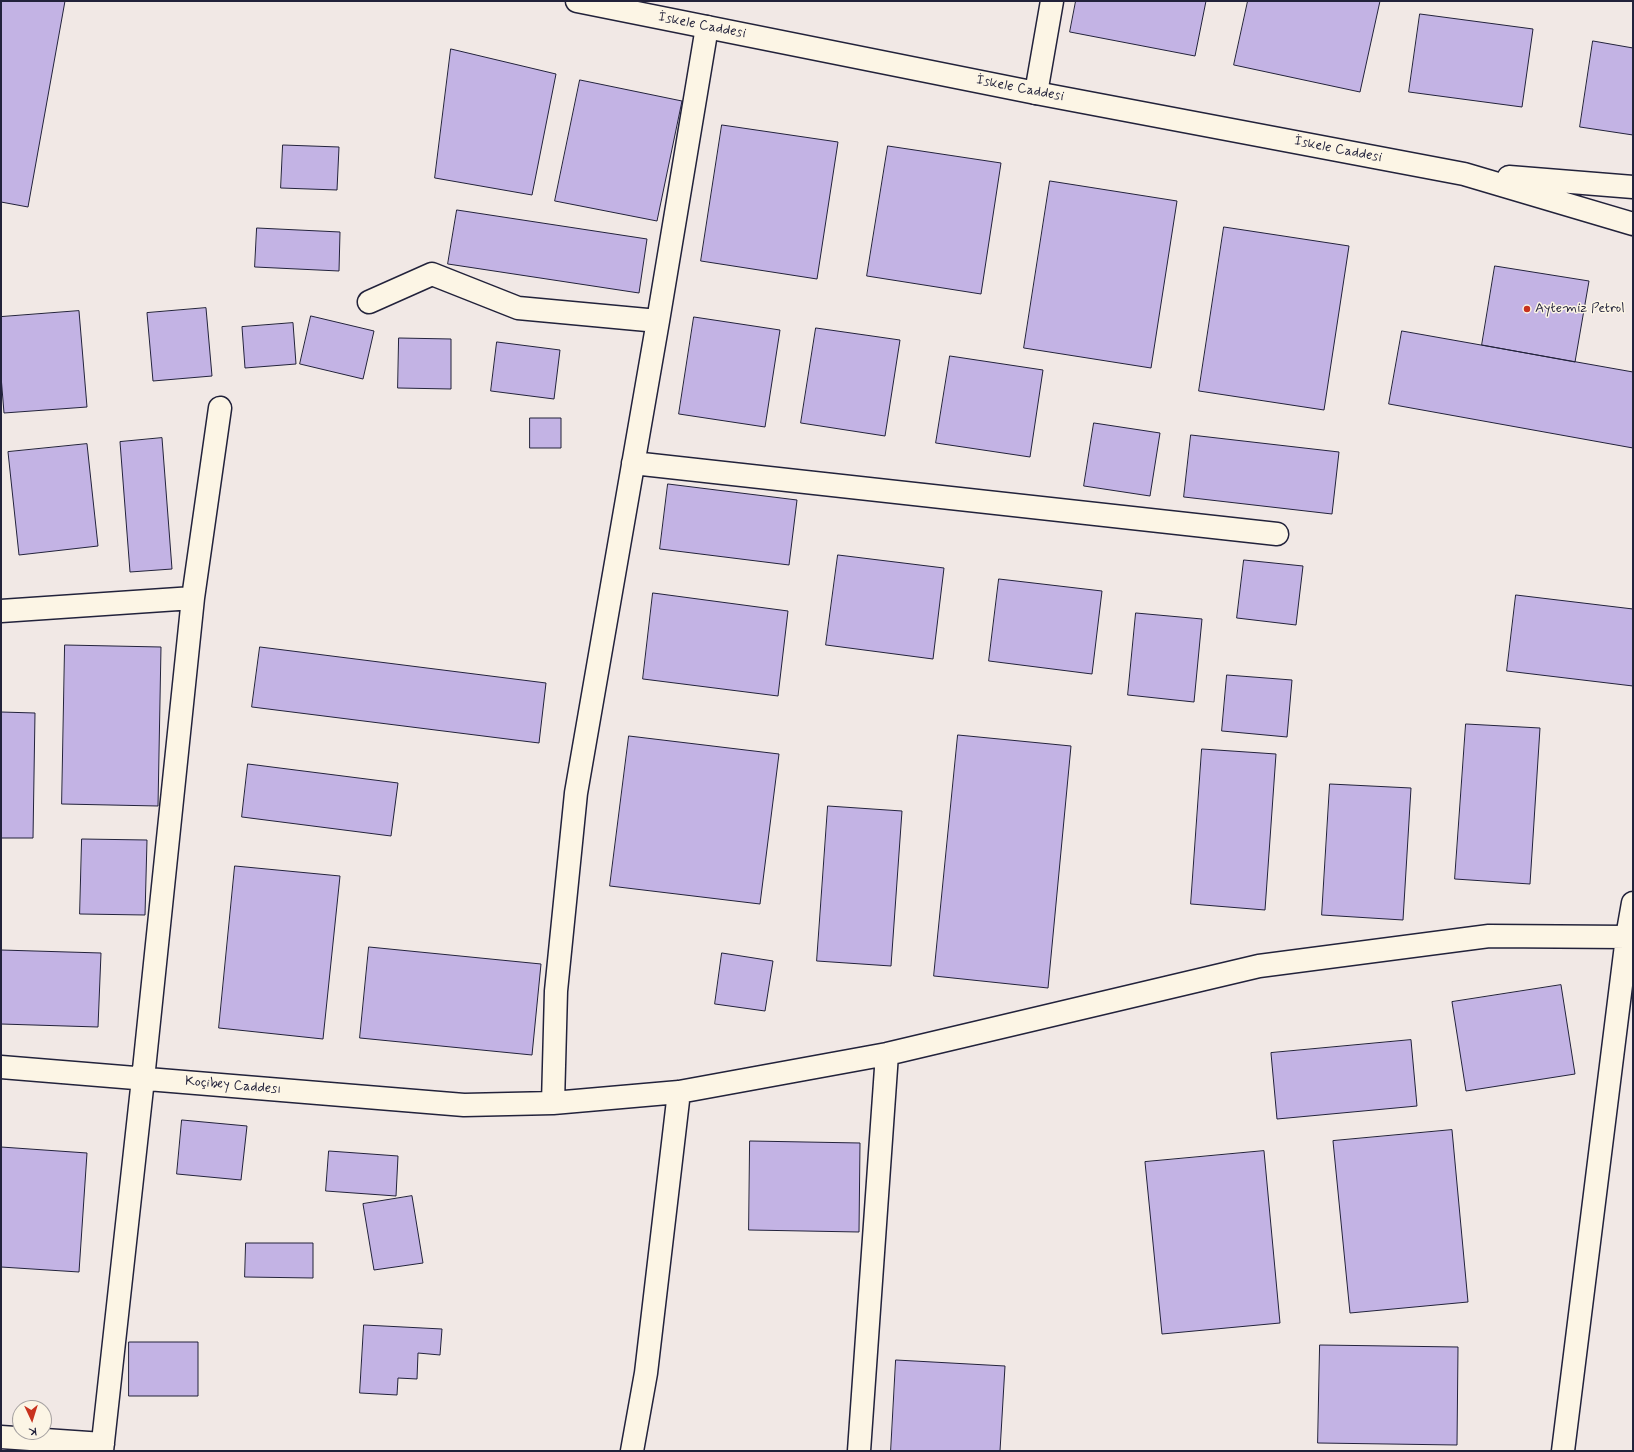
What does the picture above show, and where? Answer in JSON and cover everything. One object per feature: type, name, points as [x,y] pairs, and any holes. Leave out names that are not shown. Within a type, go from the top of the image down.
[{"type":"street","name":"İskele Caddesi","points":[[577,1],[1036,93],[1464,174],[1633,224]]},
{"type":"street","points":[[1036,93],[1052,1]]},
{"type":"street","points":[[553,1103],[556,991],[576,793],[658,321],[707,27]]},
{"type":"street","name":"İskele Caddesi","points":[[1464,174],[1633,187]]},
{"type":"street","points":[[369,302],[432,274],[518,308],[658,321]]},
{"type":"street","points":[[1,1437],[102,1447],[143,1079],[193,598],[220,408]]},
{"type":"street","points":[[633,463],[1277,534]]},
{"type":"street","points":[[1,610],[193,598]]},
{"type":"street","points":[[1563,1451],[1630,937],[1633,903]]},
{"type":"street","name":"Koçibey Caddesı","points":[[1,1067],[464,1105],[553,1103],[679,1092],[887,1054],[1259,966],[1489,936],[1630,937]]},
{"type":"street","points":[[859,1451],[887,1054]]},
{"type":"street","points":[[632,1451],[646,1373],[679,1092]]},
{"type":"building","points":[[1,1],[65,1],[28,207],[1,202]]},
{"type":"building","points":[[1076,1],[1206,1],[1195,56],[1070,32]]},
{"type":"building","points":[[1248,1],[1380,1],[1360,92],[1234,65]]},
{"type":"building","points":[[1420,14],[1533,29],[1522,107],[1409,92]]},
{"type":"building","points":[[1593,41],[1633,48],[1633,135],[1580,127]]},
{"type":"building","points":[[451,49],[556,74],[532,195],[435,178]]},
{"type":"building","points":[[580,80],[682,101],[657,221],[555,201]]},
{"type":"building","points":[[722,125],[838,142],[817,279],[701,261]]},
{"type":"building","points":[[283,145],[339,147],[337,190],[281,188]]},
{"type":"building","points":[[888,146],[1001,163],[981,294],[867,276]]},
{"type":"building","points":[[1050,181],[1177,201],[1151,368],[1024,348]]},
{"type":"building","points":[[457,210],[647,239],[639,293],[448,264]]},
{"type":"building","points":[[1224,227],[1349,246],[1324,410],[1199,391]]},
{"type":"building","points":[[257,228],[340,232],[339,271],[255,267]]},
{"type":"building","points":[[1495,266],[1589,281],[1575,362],[1482,345]]},
{"type":"building","points":[[206,308],[212,376],[153,381],[147,313]]},
{"type":"building","points":[[79,311],[87,407],[4,413],[1,376],[1,317]]},
{"type":"building","points":[[311,316],[374,331],[363,379],[300,364]]},
{"type":"building","points":[[694,317],[780,330],[765,427],[679,414]]},
{"type":"building","points":[[293,323],[296,364],[245,368],[242,327]]},
{"type":"building","points":[[816,328],[900,340],[885,436],[801,423]]},
{"type":"building","points":[[1402,331],[1633,372],[1633,448],[1389,404]]},
{"type":"building","points":[[399,338],[451,339],[451,389],[398,388]]},
{"type":"building","points":[[497,342],[560,350],[554,399],[491,391]]},
{"type":"building","points":[[950,356],[1043,370],[1030,457],[936,443]]},
{"type":"building","points":[[530,418],[561,418],[561,448],[530,448]]},
{"type":"building","points":[[1094,423],[1160,433],[1150,496],[1084,486]]},
{"type":"building","points":[[1191,435],[1339,452],[1332,514],[1184,497]]},
{"type":"building","points":[[162,438],[172,569],[130,572],[120,442]]},
{"type":"building","points":[[87,444],[98,546],[19,555],[8,452]]},
{"type":"building","points":[[668,484],[797,500],[789,565],[660,549]]},
{"type":"building","points":[[838,555],[944,568],[933,659],[826,645]]},
{"type":"building","points":[[1244,560],[1303,566],[1296,625],[1237,618]]},
{"type":"building","points":[[999,579],[1102,591],[1092,674],[989,661]]},
{"type":"building","points":[[653,593],[788,611],[778,696],[643,679]]},
{"type":"building","points":[[1516,595],[1633,609],[1633,686],[1507,671]]},
{"type":"building","points":[[1136,613],[1202,619],[1194,702],[1128,695]]},
{"type":"building","points":[[65,645],[161,647],[158,806],[62,804]]},
{"type":"building","points":[[260,647],[546,683],[539,743],[252,707]]},
{"type":"building","points":[[1227,675],[1292,680],[1287,737],[1222,731]]},
{"type":"building","points":[[1,712],[35,713],[33,838],[1,838]]},
{"type":"building","points":[[1466,724],[1540,728],[1530,884],[1455,879]]},
{"type":"building","points":[[958,735],[1071,746],[1048,988],[934,976]]},
{"type":"building","points":[[629,736],[779,754],[760,904],[610,886]]},
{"type":"building","points":[[1202,749],[1276,754],[1265,910],[1191,904]]},
{"type":"building","points":[[248,764],[398,783],[391,836],[242,817]]},
{"type":"building","points":[[1330,784],[1411,788],[1403,920],[1322,915]]},
{"type":"building","points":[[828,806],[902,811],[891,966],[817,961]]},
{"type":"building","points":[[82,839],[147,840],[145,915],[80,914]]},
{"type":"building","points":[[235,866],[340,876],[323,1039],[219,1028]]},
{"type":"building","points":[[369,947],[541,964],[532,1055],[360,1038]]},
{"type":"building","points":[[1,950],[101,953],[98,1027],[1,1024]]},
{"type":"building","points":[[722,953],[773,961],[765,1011],[715,1004]]},
{"type":"building","points":[[1561,985],[1575,1074],[1466,1091],[1452,1002]]},
{"type":"building","points":[[1411,1040],[1417,1106],[1277,1119],[1271,1053]]},
{"type":"building","points":[[182,1120],[247,1126],[241,1180],[177,1174]]},
{"type":"building","points":[[1452,1130],[1468,1302],[1350,1313],[1333,1141]]},
{"type":"building","points":[[750,1141],[860,1143],[859,1232],[749,1230]]},
{"type":"building","points":[[1,1147],[87,1153],[79,1272],[1,1267]]},
{"type":"building","points":[[329,1151],[398,1156],[396,1196],[326,1191]]},
{"type":"building","points":[[1264,1151],[1280,1323],[1162,1334],[1145,1162]]},
{"type":"building","points":[[412,1196],[423,1263],[374,1270],[363,1204]]},
{"type":"building","points":[[246,1243],[313,1243],[313,1278],[245,1277]]},
{"type":"building","points":[[364,1325],[442,1329],[440,1355],[418,1353],[417,1379],[398,1378],[397,1395],[360,1393]]},
{"type":"building","points":[[129,1342],[198,1342],[198,1396],[129,1396]]},
{"type":"building","points":[[1320,1345],[1458,1347],[1457,1445],[1318,1443]]},
{"type":"building","points":[[896,1360],[1005,1366],[1000,1451],[891,1451]]},
{"type":"place","name":"Aytemiz Petrol","points":[[1527,309]]}]
